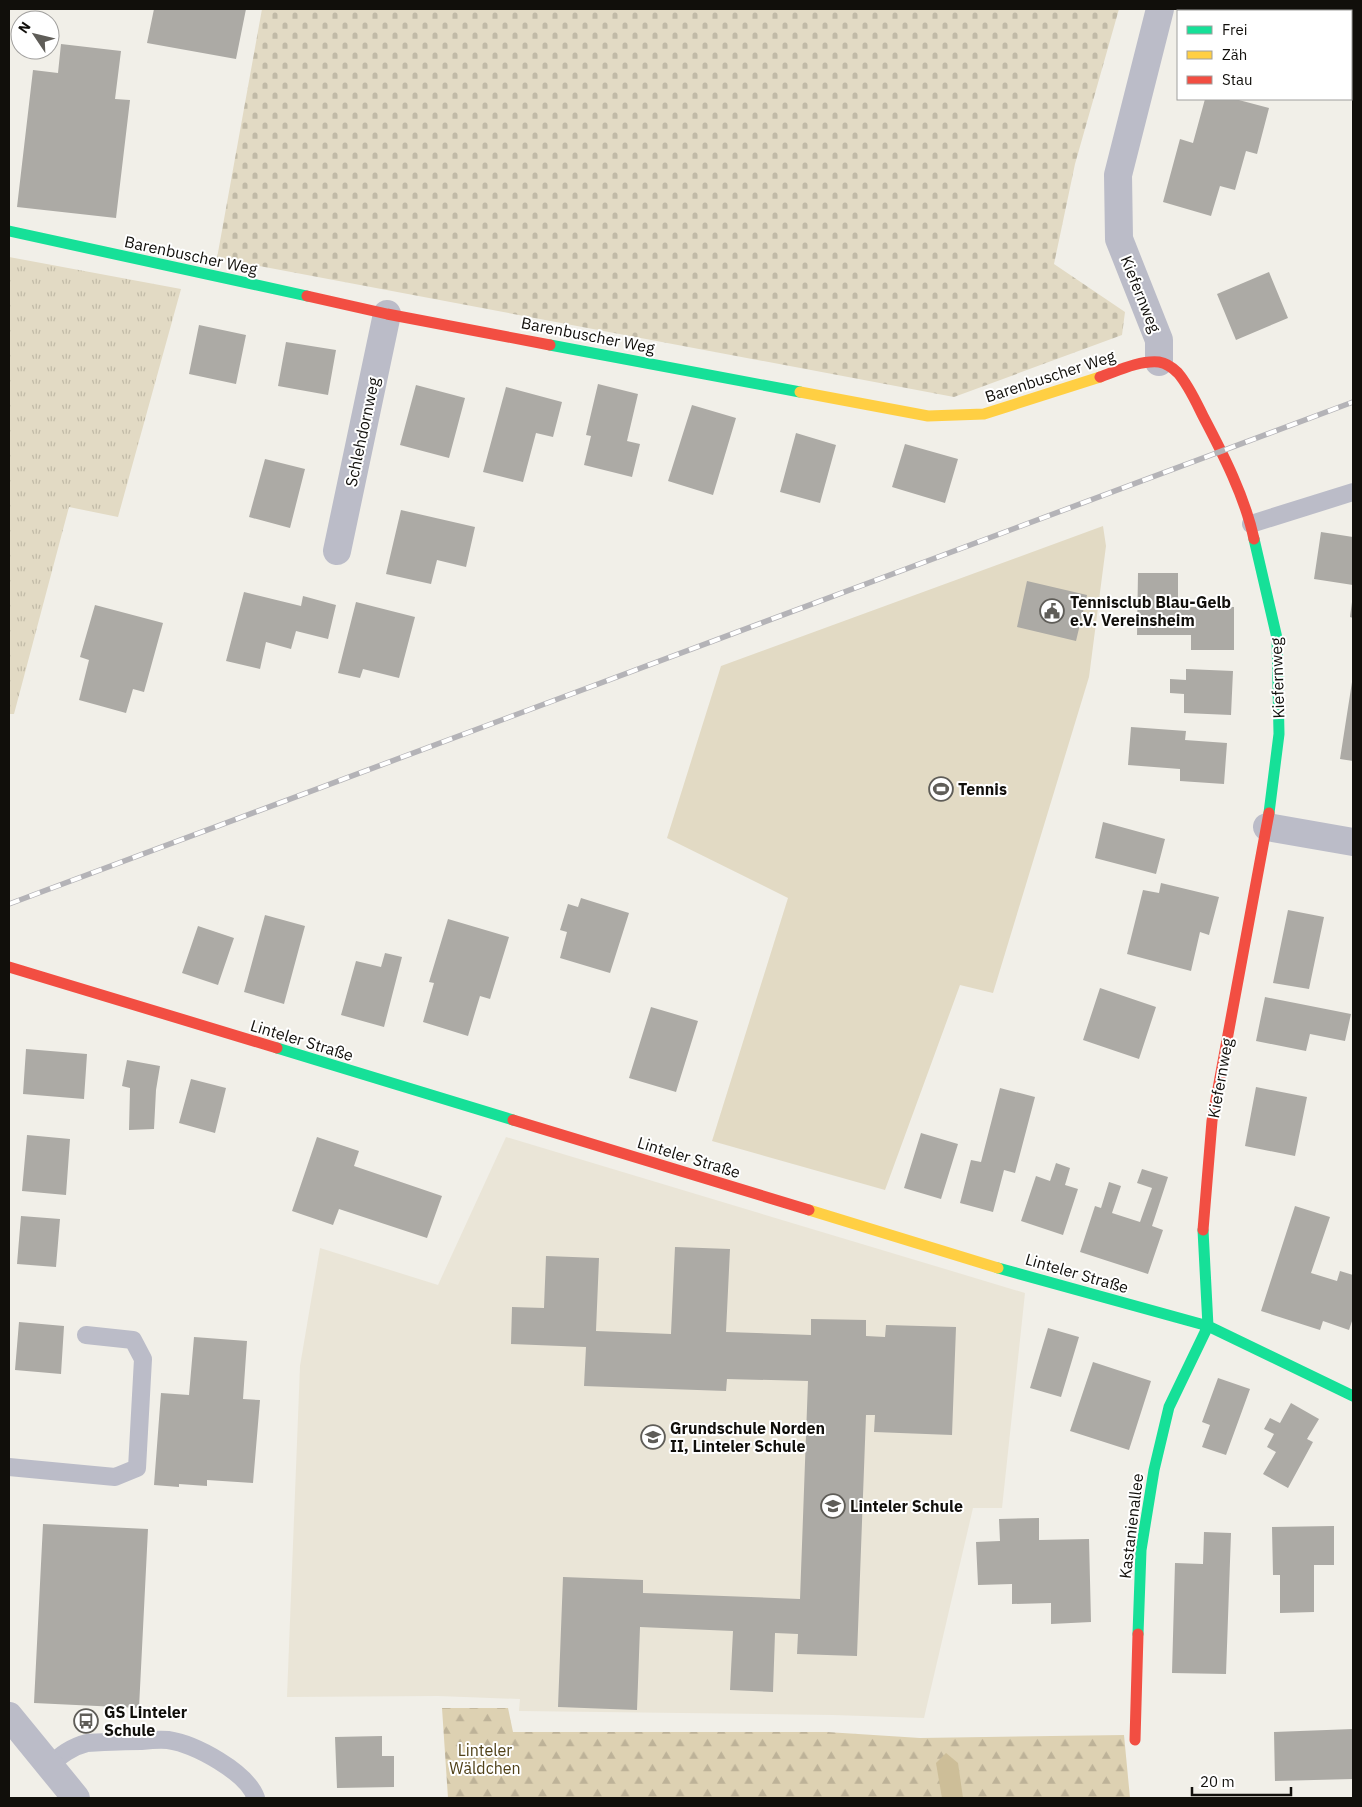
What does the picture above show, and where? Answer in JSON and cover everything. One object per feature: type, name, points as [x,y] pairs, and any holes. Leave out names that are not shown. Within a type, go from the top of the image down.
[{"type":"street","name":"Kiefernweg","points":[[1160,9],[1118,175],[1119,239],[1159,340],[1158,362],[1169,366],[1177,372],[1187,385],[1221,451],[1251,524],[1277,638],[1279,734],[1267,827],[1212,1121],[1203,1222],[1208,1326]]},
{"type":"street","name":"Barenbuscher Weg","points":[[9,231],[387,314],[928,416],[984,414],[1122,369],[1143,363],[1158,362]]},
{"type":"street","name":"Schlehdornweg","points":[[337,551],[387,314]]},
{"type":"street","points":[[1267,827],[1353,842]]},
{"type":"street","name":"Linteler Straße","points":[[9,967],[1029,1277],[1208,1326],[1353,1396]]},
{"type":"street","name":"Kastanienallee","points":[[1135,1740],[1141,1550],[1154,1470],[1169,1407],[1208,1326]]},
{"type":"street","points":[[9,1716],[76,1798]]},
{"type":"lane","points":[[1251,524],[1353,492]]},
{"type":"lane","points":[[9,1467],[115,1477],[137,1468],[143,1359],[133,1340],[86,1335]]},
{"type":"lane","points":[[49,1766],[65,1752],[87,1742],[168,1740],[189,1746],[235,1772],[248,1785],[256,1798]]},
{"type":"shaded area","name":"Grundschule Norden II, Linteler Schule","points":[[506,1137],[1025,1293],[1002,1508],[973,1508],[924,1718],[519,1711],[520,1699],[438,1696],[287,1697],[300,1366],[320,1248],[438,1285]]},
{"type":"shaded area","points":[[946,1753],[958,1763],[963,1798],[942,1798],[936,1763]]},
{"type":"green space","points":[[262,9],[1119,9],[1075,164],[1054,264],[1125,312],[1122,335],[954,397],[217,258]]},
{"type":"green space","points":[[9,257],[181,289],[118,517],[69,507],[14,714],[9,714]]},
{"type":"green space","points":[[1103,526],[1106,546],[1089,677],[993,993],[960,985],[885,1190],[712,1141],[788,898],[667,838],[721,666]]},
{"type":"green space","name":"Linteler Wäldchen","points":[[442,1708],[508,1708],[513,1732],[827,1732],[920,1738],[1124,1735],[1130,1798],[448,1798]]},
{"type":"building","points":[[154,9],[246,9],[236,59],[147,43]]},
{"type":"building","points":[[1233,9],[1317,9],[1316,10]]},
{"type":"building","points":[[61,44],[121,51],[115,99],[130,100],[116,218],[17,207],[33,70],[58,73]]},
{"type":"building","points":[[1205,100],[1239,100],[1269,108],[1257,154],[1246,151],[1235,190],[1220,186],[1211,216],[1163,202],[1180,139],[1193,143]]},
{"type":"building","points":[[1269,272],[1288,318],[1236,340],[1217,294]]},
{"type":"building","points":[[199,325],[246,335],[236,384],[189,374]]},
{"type":"building","points":[[286,342],[336,350],[328,395],[278,386]]},
{"type":"building","points":[[598,384],[638,394],[627,441],[640,444],[632,477],[584,465],[591,436],[586,435]]},
{"type":"building","points":[[416,385],[465,398],[449,458],[400,445]]},
{"type":"building","points":[[506,387],[562,402],[553,437],[536,433],[523,482],[483,472]]},
{"type":"building","points":[[692,405],[736,418],[713,495],[668,481]]},
{"type":"building","points":[[796,433],[836,445],[820,503],[780,492]]},
{"type":"building","points":[[905,444],[958,459],[945,503],[892,487]]},
{"type":"building","points":[[265,459],[305,469],[290,528],[249,517]]},
{"type":"building","points":[[401,510],[475,527],[466,567],[437,560],[431,584],[386,574]]},
{"type":"building","points":[[1321,532],[1353,537],[1353,585],[1314,579]]},
{"type":"building","points":[[1138,573],[1178,573],[1178,607],[1234,607],[1234,650],[1191,650],[1191,635],[1137,635]]},
{"type":"building","name":"Tennisclub Blau-Gelb e.V. Vereinsheim","points":[[1027,581],[1087,595],[1076,641],[1017,627]]},
{"type":"building","points":[[244,592],[301,606],[303,596],[336,605],[328,639],[296,631],[291,649],[266,642],[260,669],[226,661]]},
{"type":"building","points":[[356,602],[415,617],[399,678],[363,669],[360,678],[338,673]]},
{"type":"building","points":[[1353,602],[1353,618],[1350,617]]},
{"type":"building","points":[[95,605],[163,623],[144,692],[133,689],[126,713],[79,700],[89,660],[80,657]]},
{"type":"building","points":[[1186,669],[1233,671],[1231,715],[1184,713],[1184,694],[1170,693],[1170,679],[1186,680]]},
{"type":"building","points":[[1353,683],[1353,761],[1340,759]]},
{"type":"building","points":[[1131,727],[1186,731],[1185,740],[1227,743],[1224,784],[1180,781],[1180,769],[1128,765]]},
{"type":"building","points":[[1103,822],[1165,839],[1156,874],[1095,858]]},
{"type":"building","points":[[1161,883],[1219,897],[1209,935],[1200,932],[1191,971],[1127,954],[1143,890],[1159,893]]},
{"type":"building","points":[[581,898],[629,913],[610,973],[560,958],[567,932],[560,930],[568,904],[578,907]]},
{"type":"building","points":[[1288,910],[1324,917],[1309,989],[1273,983]]},
{"type":"building","points":[[265,915],[305,926],[284,1004],[244,992]]},
{"type":"building","points":[[448,919],[509,937],[490,999],[480,996],[468,1036],[423,1022],[434,983],[429,982]]},
{"type":"building","points":[[198,926],[234,938],[218,985],[182,973]]},
{"type":"building","points":[[385,953],[402,957],[384,1027],[341,1015],[356,961],[381,967]]},
{"type":"building","points":[[1100,988],[1156,1007],[1139,1059],[1083,1040]]},
{"type":"building","points":[[1265,997],[1351,1014],[1345,1041],[1310,1034],[1306,1051],[1256,1041]]},
{"type":"building","points":[[651,1007],[698,1021],[676,1092],[629,1078]]},
{"type":"building","points":[[26,1049],[87,1054],[84,1099],[23,1094]]},
{"type":"building","points":[[127,1060],[160,1066],[156,1090],[154,1129],[129,1130],[130,1088],[122,1086]]},
{"type":"building","points":[[191,1079],[226,1088],[215,1133],[179,1123]]},
{"type":"building","points":[[1256,1087],[1307,1097],[1295,1156],[1245,1146]]},
{"type":"building","points":[[1000,1088],[1035,1097],[1015,1173],[1004,1170],[993,1212],[960,1203],[971,1160],[981,1162]]},
{"type":"building","points":[[921,1133],[958,1144],[941,1199],[904,1188]]},
{"type":"building","points":[[27,1135],[70,1139],[66,1195],[22,1191]]},
{"type":"building","points":[[317,1137],[359,1151],[354,1166],[442,1196],[427,1238],[339,1209],[333,1225],[292,1211]]},
{"type":"building","points":[[1056,1163],[1070,1168],[1065,1185],[1078,1189],[1063,1235],[1021,1221],[1036,1176],[1050,1181]]},
{"type":"building","points":[[1142,1169],[1168,1177],[1152,1226],[1163,1230],[1148,1274],[1080,1252],[1095,1206],[1101,1208],[1109,1182],[1121,1186],[1112,1213],[1140,1222],[1152,1188],[1137,1183]]},
{"type":"building","points":[[1295,1206],[1330,1217],[1311,1273],[1337,1281],[1340,1271],[1353,1275],[1353,1318],[1349,1330],[1323,1321],[1320,1330],[1261,1311]]},
{"type":"building","points":[[21,1216],[60,1219],[56,1267],[17,1264]]},
{"type":"building","name":"Linteler Schule","points":[[675,1247],[730,1249],[726,1332],[811,1335],[811,1319],[866,1320],[866,1336],[885,1337],[886,1325],[956,1327],[952,1435],[874,1432],[875,1415],[866,1415],[857,1656],[797,1654],[798,1634],[775,1633],[773,1692],[730,1690],[733,1631],[640,1627],[637,1710],[558,1707],[563,1577],[643,1580],[643,1593],[800,1599],[808,1381],[727,1379],[726,1391],[584,1386],[586,1347],[511,1344],[512,1307],[544,1308],[546,1256],[599,1258],[596,1331],[671,1334]]},
{"type":"building","points":[[19,1322],[64,1326],[61,1374],[15,1370]]},
{"type":"building","points":[[1048,1328],[1079,1337],[1061,1397],[1030,1388]]},
{"type":"building","points":[[194,1337],[247,1341],[243,1399],[260,1400],[253,1483],[207,1480],[207,1486],[179,1484],[179,1487],[154,1485],[161,1393],[189,1395]]},
{"type":"building","points":[[1093,1362],[1151,1381],[1129,1450],[1070,1431]]},
{"type":"building","points":[[1218,1378],[1250,1389],[1226,1455],[1202,1447],[1210,1425],[1202,1422]]},
{"type":"building","points":[[1291,1403],[1319,1419],[1307,1439],[1313,1442],[1288,1488],[1263,1474],[1276,1452],[1267,1447],[1274,1434],[1264,1429],[1270,1418],[1280,1423]]},
{"type":"building","points":[[1039,1518],[1039,1540],[1089,1539],[1091,1622],[1051,1624],[1051,1603],[1012,1604],[1012,1584],[978,1585],[976,1542],[1000,1541],[999,1519]]},
{"type":"building","points":[[43,1524],[148,1529],[139,1708],[34,1703]]},
{"type":"building","points":[[1334,1526],[1334,1565],[1314,1565],[1314,1612],[1280,1613],[1280,1575],[1273,1575],[1272,1527]]},
{"type":"building","points":[[1204,1532],[1231,1533],[1226,1674],[1172,1673],[1175,1563],[1203,1564]]},
{"type":"building","points":[[1353,1729],[1353,1779],[1275,1781],[1274,1732]]},
{"type":"building","points":[[382,1736],[382,1756],[394,1756],[394,1787],[337,1788],[335,1737]]},
{"type":"railway","points":[[9,904],[1353,402]]},
{"type":"traffic: fast","points":[[9,231],[307,296]]},
{"type":"traffic: fast","points":[[550,345],[800,392]]},
{"type":"traffic: fast","points":[[1254,539],[1277,638],[1279,734],[1269,813]]},
{"type":"traffic: fast","points":[[277,1048],[513,1120]]},
{"type":"traffic: fast","points":[[1138,1634],[1141,1550],[1154,1470],[1169,1407],[1208,1326],[1203,1230]]},
{"type":"traffic: fast","points":[[998,1268],[1208,1326],[1353,1396]]},
{"type":"traffic: slow","points":[[800,392],[928,416],[984,414],[1100,377]]},
{"type":"traffic: slow","points":[[809,1210],[998,1268]]},
{"type":"traffic: jam","points":[[307,296],[387,314],[550,345]]},
{"type":"traffic: jam","points":[[1100,377],[1129,366],[1152,362],[1164,363],[1178,373],[1186,383],[1226,461],[1245,507],[1254,539]]},
{"type":"traffic: jam","points":[[1203,1230],[1212,1121],[1269,813]]},
{"type":"traffic: jam","points":[[9,967],[277,1048]]},
{"type":"traffic: jam","points":[[513,1120],[809,1210]]},
{"type":"traffic: jam","points":[[1135,1740],[1138,1634]]},
{"type":"place","name":"Tennisclub Blau-Gelb e.V. Vereinsheim","points":[[1052,611]]},
{"type":"place","name":"Tennis","points":[[941,789]]},
{"type":"place","name":"Grundschule Norden II, Linteler Schule","points":[[653,1437]]},
{"type":"place","name":"Linteler Schule","points":[[833,1506]]},
{"type":"place","name":"GS Linteler Schule","points":[[86,1721]]}]
